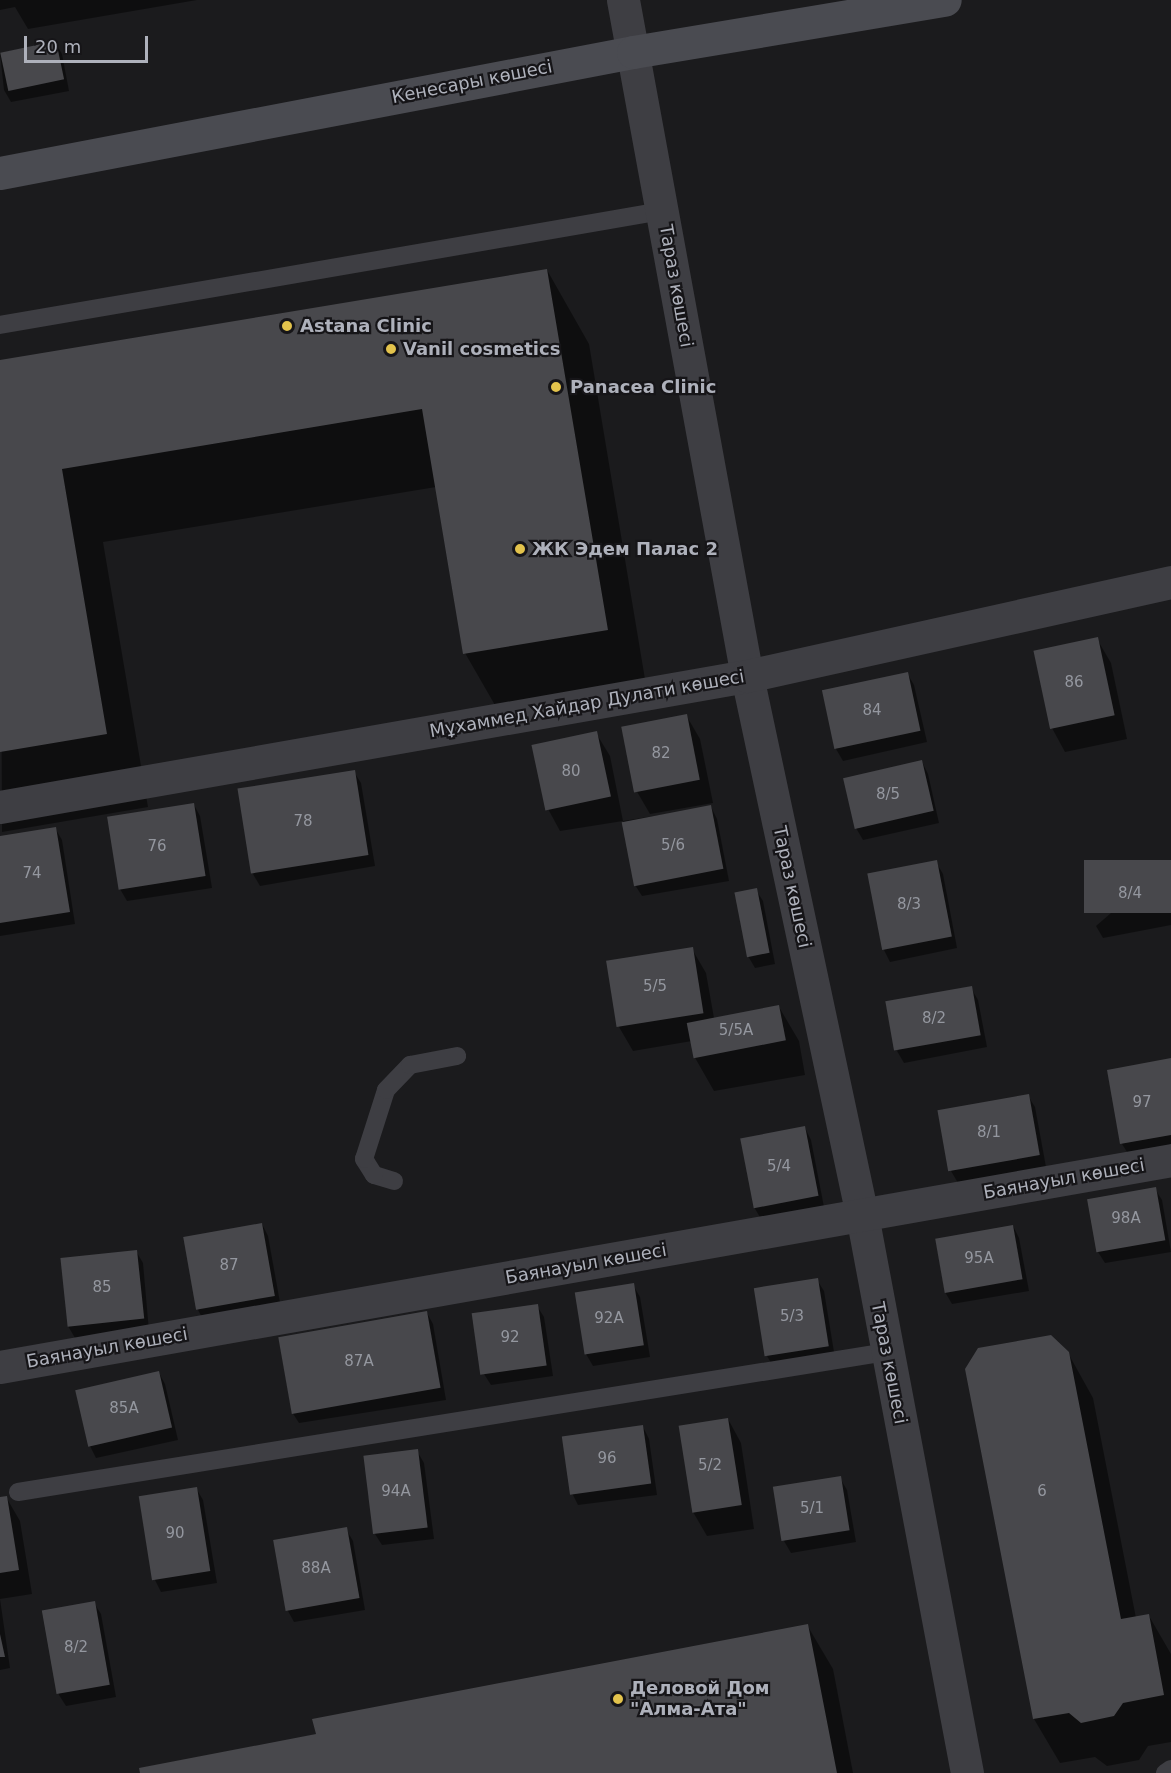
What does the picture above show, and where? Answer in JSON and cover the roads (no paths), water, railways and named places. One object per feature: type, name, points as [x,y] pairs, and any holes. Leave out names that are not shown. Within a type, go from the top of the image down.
[{"type":"main road","name":"Кенесары көшесі","points":[[0,173],[633,52],[945,0]]},
{"type":"street","name":"Тараз көшесі","points":[[623,0],[747,676],[862,1215],[967,1773]]},
{"type":"street","name":"Мұхаммед Хайдар Дулати көшесі","points":[[0,807],[747,676],[1171,582]]},
{"type":"street","name":"Баянауыл көшесі","points":[[0,1367],[1171,1161]]},
{"type":"lane","points":[[0,325],[662,211]]},
{"type":"lane","points":[[394,1181],[374,1175],[364,1159],[386,1090],[410,1065],[457,1056]]},
{"type":"lane","points":[[18,1492],[886,1352]]},
{"type":"lane","points":[[1165,1773],[1171,1769]]},
{"type":"place","name":"Astana Clinic","points":[[287,326]]},
{"type":"place","name":"Vanil cosmetics","points":[[391,349]]},
{"type":"place","name":"Panacea Clinic","points":[[556,387]]},
{"type":"place","name":"ЖК Эдем Палас 2","points":[[520,549]]},
{"type":"place","name":"Деловой Дом \"Алма-Ата\"","points":[[618,1699]]}]
